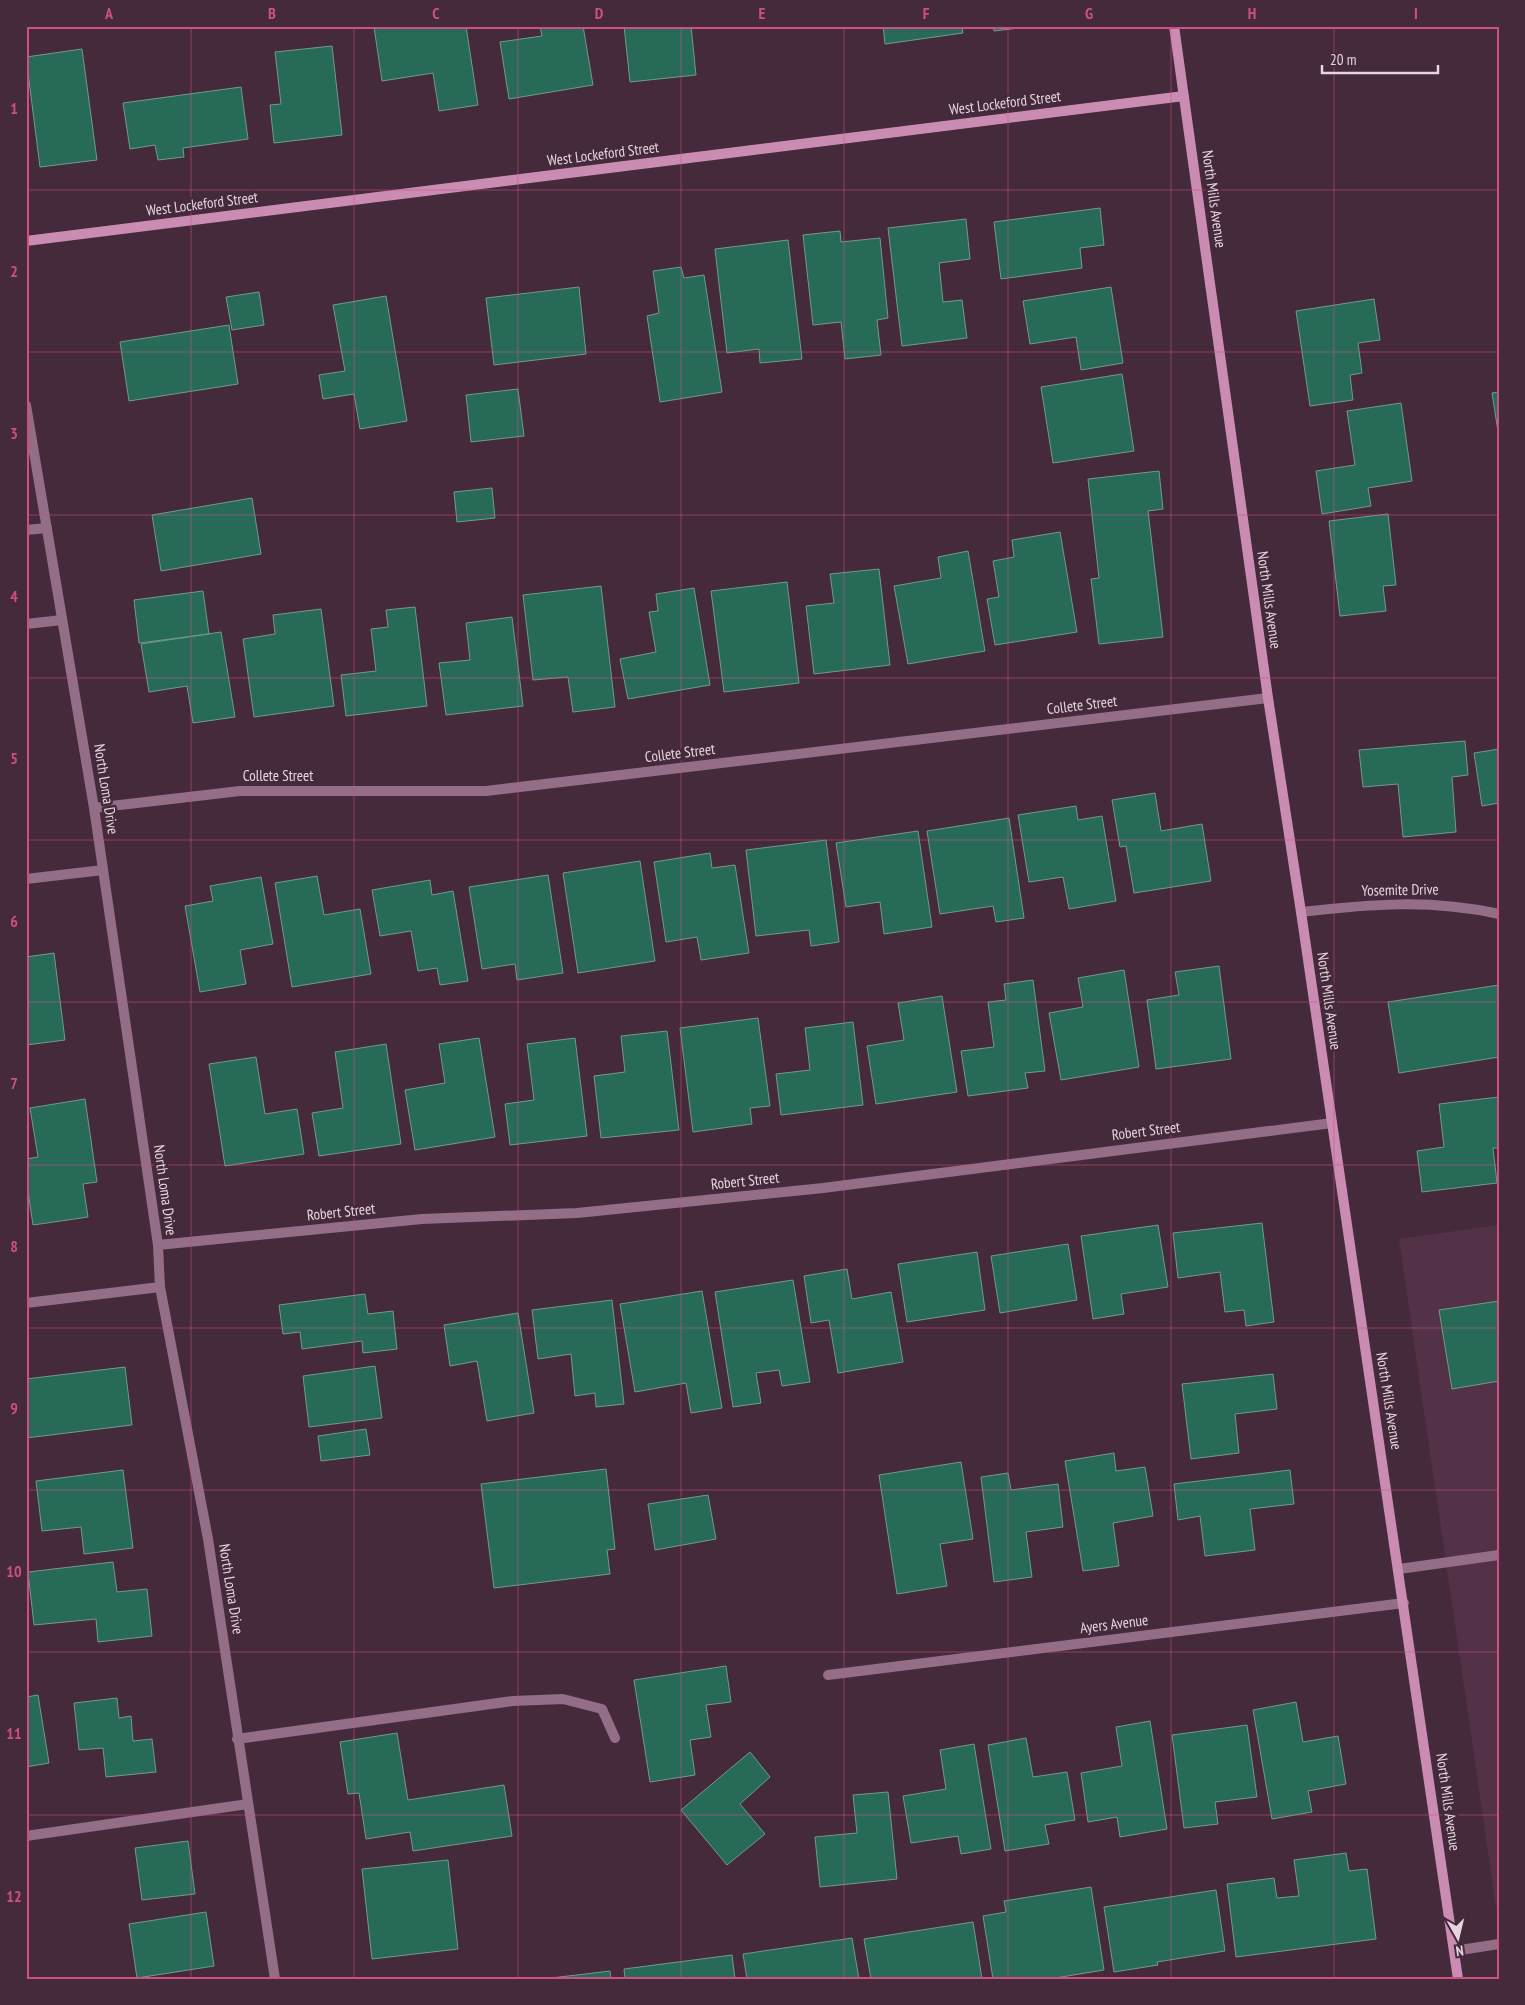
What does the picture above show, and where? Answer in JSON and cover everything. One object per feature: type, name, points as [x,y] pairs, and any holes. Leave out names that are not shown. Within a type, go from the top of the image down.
[{"type":"street","name":"North Mills Avenue","points":[[1174,26],[1268,698],[1404,1603],[1458,1979]]},
{"type":"street","name":"West Lockeford Street","points":[[26,241],[1184,96]]},
{"type":"street","name":"North Loma Drive","points":[[26,406],[94,808],[158,1245],[160,1287],[208,1539],[275,1979]]},
{"type":"street","points":[[26,530],[47,528]]},
{"type":"street","points":[[26,624],[62,620]]},
{"type":"street","name":"Collete Street","points":[[94,808],[240,790],[486,791],[1268,698]]},
{"type":"street","points":[[26,878],[103,870]]},
{"type":"street","name":"Yosemite Drive","points":[[1301,912],[1359,905],[1411,903],[1449,904],[1499,914]]},
{"type":"street","name":"Robert Street","points":[[158,1245],[422,1218],[576,1213],[823,1188],[1332,1123]]},
{"type":"street","points":[[26,1303],[160,1287]]},
{"type":"street","points":[[1399,1570],[1499,1555]]},
{"type":"street","name":"Ayers Avenue","points":[[828,1675],[1404,1603]]},
{"type":"street","points":[[238,1738],[514,1701],[563,1699],[602,1710],[615,1738]]},
{"type":"street","points":[[26,1836],[248,1804]]},
{"type":"street","points":[[1454,1950],[1499,1944]]},
{"type":"shaded area","points":[[1499,1225],[1499,1927],[1399,1239]]},
{"type":"building","points":[[466,26],[478,105],[439,111],[433,73],[382,81],[374,27]]},
{"type":"building","points":[[540,26],[583,26],[593,85],[509,99],[500,42],[542,36]]},
{"type":"building","points":[[624,26],[691,26],[696,75],[630,82]]},
{"type":"building","points":[[883,26],[962,26],[963,33],[885,44]]},
{"type":"building","points":[[993,26],[1036,26],[994,31]]},
{"type":"building","points":[[332,46],[342,135],[274,143],[270,105],[281,104],[275,52]]},
{"type":"building","points":[[82,49],[97,160],[40,167],[26,57]]},
{"type":"building","points":[[241,87],[248,139],[183,148],[184,157],[158,160],[155,145],[130,149],[123,103]]},
{"type":"building","points":[[1100,208],[1104,245],[1080,248],[1082,268],[1001,279],[994,222]]},
{"type":"building","points":[[966,219],[970,259],[939,263],[943,302],[962,300],[967,338],[902,346],[888,228]]},
{"type":"building","points":[[840,231],[841,242],[880,238],[888,318],[877,320],[881,355],[845,359],[841,322],[813,325],[803,235]]},
{"type":"building","points":[[788,240],[802,359],[760,363],[759,349],[727,353],[715,249]]},
{"type":"building","points":[[681,267],[684,278],[704,275],[722,392],[660,402],[647,316],[659,313],[653,271]]},
{"type":"building","points":[[579,287],[586,354],[494,365],[486,298]]},
{"type":"building","points":[[1111,287],[1123,363],[1081,370],[1076,337],[1030,344],[1023,301]]},
{"type":"building","points":[[259,292],[264,325],[232,330],[226,297]]},
{"type":"building","points":[[386,296],[407,421],[360,429],[354,394],[323,399],[319,375],[345,371],[333,305]]},
{"type":"building","points":[[1374,299],[1380,340],[1358,343],[1362,373],[1350,375],[1353,400],[1310,406],[1296,311]]},
{"type":"building","points":[[229,325],[238,384],[129,401],[120,342]]},
{"type":"building","points":[[1122,374],[1134,451],[1053,463],[1041,387]]},
{"type":"building","points":[[518,389],[524,436],[471,442],[466,395]]},
{"type":"building","points":[[1499,392],[1499,438],[1492,393]]},
{"type":"building","points":[[1401,403],[1412,481],[1368,488],[1371,506],[1322,514],[1316,471],[1355,465],[1347,411]]},
{"type":"building","points":[[1159,471],[1163,509],[1148,511],[1163,637],[1099,644],[1091,579],[1099,578],[1088,479]]},
{"type":"building","points":[[492,488],[495,518],[457,522],[454,492]]},
{"type":"building","points":[[252,498],[261,554],[161,571],[152,515]]},
{"type":"building","points":[[1388,514],[1396,585],[1383,586],[1386,611],[1340,616],[1329,521]]},
{"type":"building","points":[[1060,532],[1077,632],[995,645],[987,599],[999,597],[993,561],[1014,557],[1012,540]]},
{"type":"building","points":[[968,551],[985,651],[908,664],[894,586],[941,578],[938,557]]},
{"type":"building","points":[[879,569],[890,665],[814,674],[806,606],[834,603],[830,574]]},
{"type":"building","points":[[787,582],[799,683],[724,692],[711,591]]},
{"type":"building","points":[[601,586],[615,707],[573,712],[568,677],[533,680],[523,595]]},
{"type":"building","points":[[694,588],[710,685],[628,699],[620,659],[656,652],[649,612],[658,611],[656,594]]},
{"type":"building","points":[[203,591],[209,634],[139,643],[134,600]]},
{"type":"building","points":[[415,607],[427,706],[346,716],[341,675],[376,671],[371,629],[388,627],[386,610]]},
{"type":"building","points":[[321,609],[334,706],[254,717],[243,639],[275,634],[273,615]]},
{"type":"building","points":[[512,617],[523,706],[446,715],[439,663],[470,660],[466,623]]},
{"type":"building","points":[[221,632],[235,717],[193,723],[187,686],[149,692],[141,644]]},
{"type":"building","points":[[1465,741],[1468,775],[1452,777],[1456,832],[1403,837],[1398,784],[1363,787],[1359,750]]},
{"type":"building","points":[[1499,749],[1499,803],[1482,806],[1474,753]]},
{"type":"building","points":[[1155,793],[1161,831],[1202,824],[1211,881],[1134,893],[1126,846],[1120,847],[1112,800]]},
{"type":"building","points":[[1076,806],[1078,820],[1102,816],[1116,901],[1069,909],[1063,877],[1029,882],[1018,815]]},
{"type":"building","points":[[1009,818],[1024,918],[996,922],[993,906],[940,914],[927,831]]},
{"type":"building","points":[[918,831],[932,927],[884,934],[880,902],[846,907],[836,843]]},
{"type":"building","points":[[826,840],[839,942],[811,946],[809,930],[756,936],[746,850]]},
{"type":"building","points":[[710,853],[712,868],[735,865],[749,953],[701,960],[697,937],[666,942],[654,862]]},
{"type":"building","points":[[640,861],[655,961],[578,973],[563,873]]},
{"type":"building","points":[[548,875],[563,973],[517,980],[515,964],[482,969],[469,887]]},
{"type":"building","points":[[317,876],[324,915],[360,909],[371,974],[292,987],[275,883]]},
{"type":"building","points":[[261,877],[273,944],[240,950],[246,984],[200,992],[185,906],[213,901],[210,886]]},
{"type":"building","points":[[430,880],[432,895],[453,891],[468,981],[440,985],[437,968],[418,971],[411,931],[380,936],[372,890]]},
{"type":"building","points":[[54,953],[65,1040],[26,1045],[26,957]]},
{"type":"building","points":[[1219,966],[1231,1059],[1156,1069],[1147,1000],[1179,995],[1175,972]]},
{"type":"building","points":[[1124,970],[1139,1067],[1061,1080],[1049,1013],[1083,1007],[1078,978]]},
{"type":"building","points":[[1033,980],[1045,1071],[1025,1073],[1028,1088],[968,1096],[961,1051],[994,1047],[988,1002],[1006,1000],[1004,984]]},
{"type":"building","points":[[1499,985],[1499,1057],[1399,1073],[1388,1002]]},
{"type":"building","points":[[942,996],[957,1092],[876,1104],[867,1046],[904,1040],[898,1003]]},
{"type":"building","points":[[758,1018],[770,1106],[750,1108],[752,1124],[693,1132],[680,1028]]},
{"type":"building","points":[[853,1022],[863,1105],[781,1115],[776,1074],[810,1070],[805,1028]]},
{"type":"building","points":[[667,1031],[679,1130],[601,1138],[594,1076],[625,1072],[621,1036]]},
{"type":"building","points":[[479,1038],[495,1137],[415,1150],[405,1090],[445,1083],[439,1044]]},
{"type":"building","points":[[575,1038],[587,1136],[510,1145],[505,1104],[534,1100],[527,1044]]},
{"type":"building","points":[[386,1044],[401,1144],[319,1156],[312,1113],[343,1108],[335,1052]]},
{"type":"building","points":[[256,1057],[265,1114],[297,1109],[304,1154],[225,1166],[209,1064]]},
{"type":"building","points":[[1499,1097],[1499,1148],[1493,1148],[1497,1183],[1422,1192],[1417,1151],[1444,1147],[1439,1104]]},
{"type":"building","points":[[85,1099],[97,1182],[83,1184],[88,1217],[33,1225],[26,1178],[26,1159],[38,1157],[30,1108]]},
{"type":"building","points":[[1262,1223],[1274,1322],[1246,1326],[1244,1310],[1225,1312],[1220,1272],[1178,1278],[1173,1233]]},
{"type":"building","points":[[1158,1225],[1168,1287],[1121,1294],[1124,1314],[1093,1319],[1081,1236]]},
{"type":"building","points":[[1068,1244],[1077,1300],[1000,1313],[991,1256]]},
{"type":"building","points":[[977,1252],[985,1310],[907,1322],[898,1264]]},
{"type":"building","points":[[847,1269],[852,1299],[891,1292],[903,1362],[838,1373],[829,1320],[811,1323],[804,1276]]},
{"type":"building","points":[[793,1280],[810,1382],[782,1386],[779,1370],[756,1373],[761,1403],[733,1407],[715,1292]]},
{"type":"building","points":[[702,1291],[722,1408],[691,1413],[686,1383],[635,1392],[620,1304]]},
{"type":"building","points":[[365,1294],[368,1314],[393,1311],[397,1349],[363,1353],[362,1341],[302,1349],[300,1332],[283,1334],[279,1305]]},
{"type":"building","points":[[612,1300],[624,1404],[596,1407],[595,1393],[575,1396],[571,1354],[538,1359],[532,1310]]},
{"type":"building","points":[[1499,1301],[1499,1381],[1452,1389],[1439,1310]]},
{"type":"building","points":[[518,1313],[534,1413],[487,1421],[477,1361],[450,1366],[444,1325]]},
{"type":"building","points":[[375,1366],[382,1418],[309,1427],[303,1376]]},
{"type":"building","points":[[125,1367],[132,1425],[26,1438],[26,1379]]},
{"type":"building","points":[[1273,1374],[1277,1409],[1235,1414],[1239,1453],[1191,1459],[1182,1384]]},
{"type":"building","points":[[366,1429],[370,1455],[321,1461],[318,1436]]},
{"type":"building","points":[[1114,1453],[1116,1471],[1145,1467],[1153,1516],[1113,1523],[1119,1566],[1083,1571],[1065,1461]]},
{"type":"building","points":[[961,1462],[973,1539],[940,1544],[947,1586],[897,1594],[879,1475]]},
{"type":"building","points":[[606,1469],[615,1549],[607,1550],[610,1574],[494,1588],[481,1484]]},
{"type":"building","points":[[123,1470],[133,1548],[84,1554],[81,1527],[42,1531],[36,1481]]},
{"type":"building","points":[[1290,1470],[1294,1504],[1250,1509],[1255,1550],[1205,1556],[1200,1516],[1178,1520],[1174,1484]]},
{"type":"building","points":[[1008,1473],[1011,1490],[1058,1484],[1063,1527],[1026,1532],[1032,1577],[994,1582],[981,1477]]},
{"type":"building","points":[[708,1495],[716,1539],[655,1550],[648,1504]]},
{"type":"building","points":[[113,1562],[117,1592],[147,1589],[152,1636],[98,1642],[96,1619],[34,1625],[28,1572]]},
{"type":"building","points":[[726,1666],[731,1702],[706,1705],[711,1737],[690,1740],[695,1775],[650,1782],[634,1680]]},
{"type":"building","points":[[38,1695],[49,1763],[26,1767],[26,1697]]},
{"type":"building","points":[[117,1698],[119,1718],[131,1716],[133,1741],[152,1739],[156,1772],[106,1777],[103,1748],[79,1750],[74,1703]]},
{"type":"building","points":[[1296,1702],[1303,1742],[1338,1736],[1346,1784],[1308,1791],[1312,1812],[1272,1819],[1253,1710]]},
{"type":"building","points":[[1150,1721],[1167,1829],[1120,1837],[1117,1817],[1088,1822],[1081,1773],[1122,1766],[1116,1727]]},
{"type":"building","points":[[1247,1725],[1257,1797],[1215,1802],[1218,1824],[1184,1828],[1172,1735]]},
{"type":"building","points":[[397,1733],[408,1800],[504,1785],[512,1836],[413,1851],[410,1832],[366,1839],[359,1793],[348,1794],[340,1742]]},
{"type":"building","points":[[1026,1738],[1033,1777],[1067,1772],[1075,1820],[1045,1825],[1049,1844],[1005,1851],[988,1745]]},
{"type":"building","points":[[974,1744],[991,1849],[961,1854],[958,1836],[911,1843],[903,1796],[946,1789],[940,1750]]},
{"type":"building","points":[[750,1752],[770,1777],[740,1804],[765,1834],[727,1865],[681,1810]]},
{"type":"building","points":[[888,1792],[897,1879],[820,1887],[815,1837],[857,1833],[853,1795]]},
{"type":"building","points":[[188,1841],[195,1894],[142,1900],[135,1848]]},
{"type":"building","points":[[1346,1853],[1349,1871],[1367,1869],[1376,1939],[1236,1957],[1227,1884],[1274,1878],[1277,1898],[1299,1896],[1294,1860]]},
{"type":"building","points":[[448,1860],[458,1949],[372,1959],[362,1869]]},
{"type":"building","points":[[1091,1887],[1104,1970],[1049,1979],[993,1979],[983,1916],[1006,1912],[1004,1901]]},
{"type":"building","points":[[1216,1890],[1225,1951],[1157,1962],[1158,1965],[1114,1972],[1104,1907]]},
{"type":"building","points":[[206,1912],[214,1966],[137,1978],[129,1924]]},
{"type":"building","points":[[973,1922],[982,1979],[871,1979],[864,1939]]},
{"type":"building","points":[[852,1938],[859,1979],[747,1979],[743,1954]]},
{"type":"building","points":[[732,1955],[735,1979],[625,1979],[624,1969]]},
{"type":"building","points":[[610,1971],[611,1979],[543,1979]]}]
